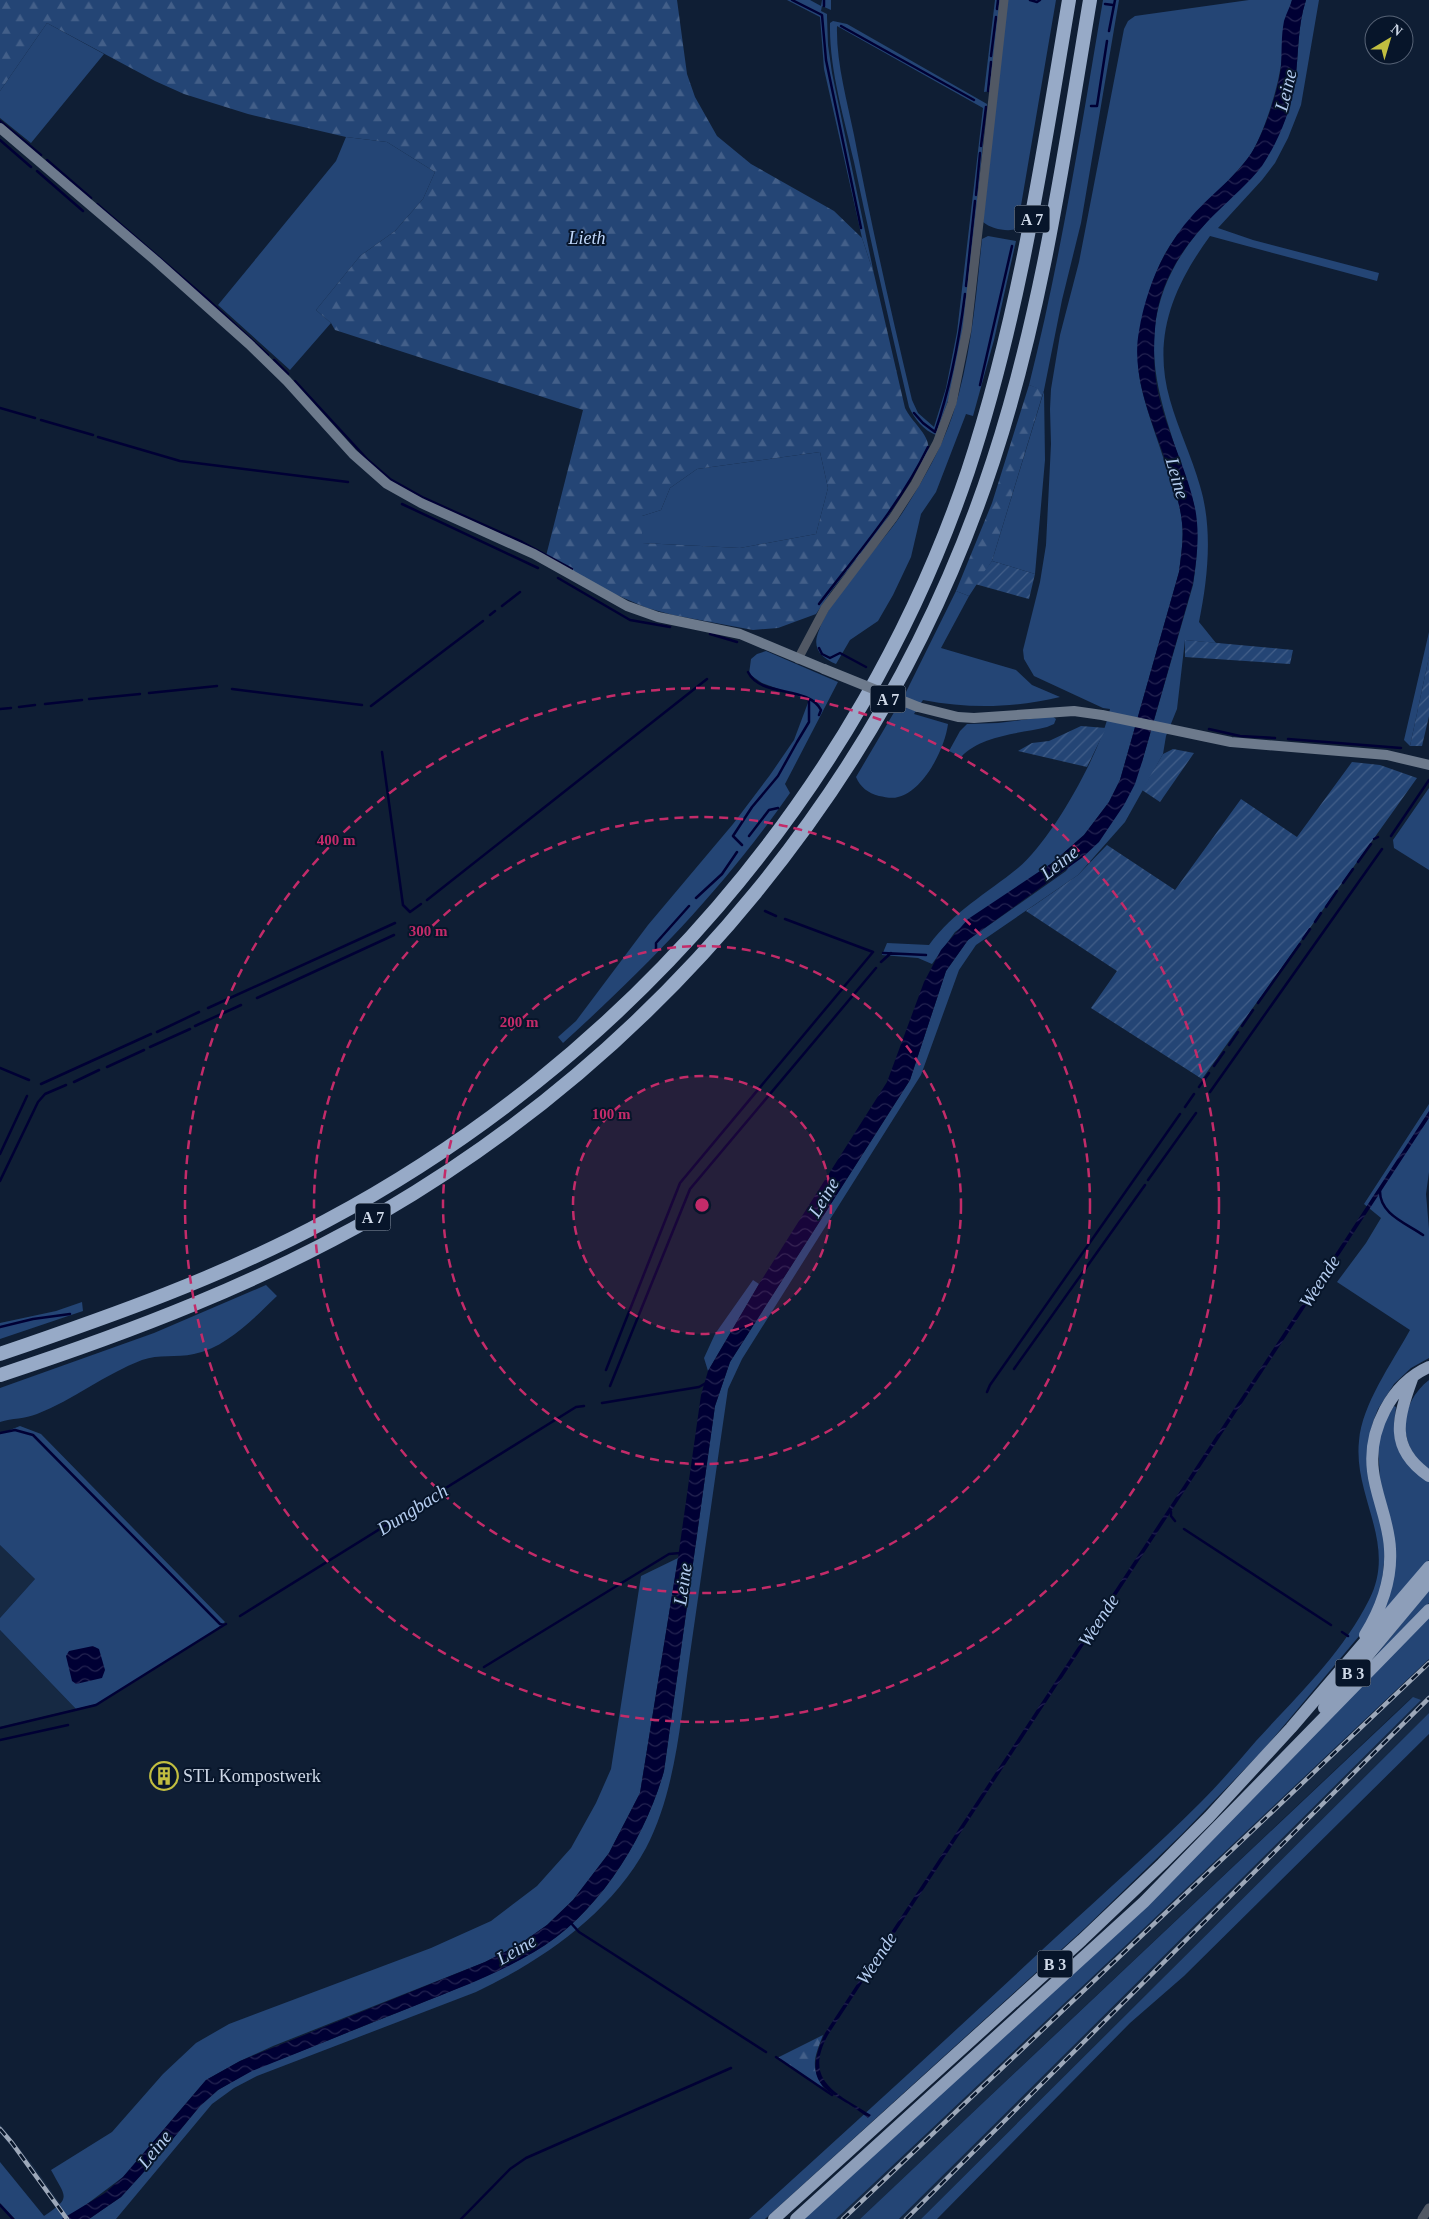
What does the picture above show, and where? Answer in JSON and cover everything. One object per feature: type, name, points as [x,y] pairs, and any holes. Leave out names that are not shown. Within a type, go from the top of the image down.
[{"type":"highway","name":"A 7","points":[[0,1354],[168,1294],[247,1260],[329,1220],[434,1158],[531,1087],[621,1009],[704,924],[754,863],[822,770],[862,704],[919,594],[955,507],[993,390],[1014,310],[1029,238],[1069,0]]},
{"type":"highway","name":"A 7","points":[[0,1375],[174,1313],[268,1271],[346,1232],[445,1173],[543,1103],[604,1051],[691,967],[769,877],[833,789],[884,707],[933,611],[978,503],[1014,391],[1039,288],[1090,0]]},
{"type":"highway","points":[[1356,1650],[1380,1605],[1389,1575],[1390,1549],[1388,1532],[1373,1471],[1374,1434],[1392,1399],[1412,1379],[1429,1367]]},
{"type":"highway","points":[[1412,1379],[1400,1416],[1401,1441],[1412,1462],[1429,1476]]},
{"type":"highway","name":"B 3","points":[[774,2219],[1082,1940],[1162,1864],[1261,1761],[1356,1650],[1374,1633],[1429,1567]]},
{"type":"highway","name":"B 3","points":[[796,2219],[1144,1902],[1278,1764],[1429,1582]]},
{"type":"highway","points":[[1278,1764],[1429,1610]]},
{"type":"main road","points":[[0,128],[250,344],[287,381],[353,454],[387,484],[422,503],[534,554],[627,606],[658,616],[729,631],[918,708],[958,717],[974,718],[1074,711],[1250,745],[1387,754],[1429,765]]},
{"type":"street","points":[[798,658],[825,608],[894,518],[915,484],[937,443],[952,403],[967,329],[1004,0]]},
{"type":"street","points":[[1422,2219],[1429,2208]]},
{"type":"shaded area","points":[[0,1545],[35,1579],[0,1618]]},
{"type":"shaded area","points":[[0,1630],[76,1709],[0,1727]]},
{"type":"shaded area","points":[[1429,1659],[1429,1713],[921,2219],[900,2219],[1412,1697],[860,2219],[836,2219]]},
{"type":"shaded area","points":[[0,2124],[35,2168],[71,2219],[63,2219],[31,2171],[0,2133]]},
{"type":"green space","name":"Lieth","points":[[0,0],[677,0],[687,74],[695,97],[717,136],[751,164],[834,211],[862,238],[874,274],[905,408],[927,440],[928,452],[879,531],[832,590],[816,614],[778,628],[753,630],[673,615],[647,608],[612,593],[546,556],[583,410],[335,330],[331,323],[316,310],[360,256],[395,231],[423,199],[435,172],[387,142],[346,137],[248,114],[184,94],[155,81],[47,23],[0,91]],"holes":[[[820,452],[828,488],[816,534],[740,548],[642,543],[642,516],[661,510],[670,488],[697,469]]]},
{"type":"green space","points":[[787,0],[810,0],[821,6],[822,0],[831,0],[831,10],[822,6],[821,11],[827,14],[828,45],[832,73],[874,274],[862,238],[824,69],[820,17]]},
{"type":"green space","points":[[995,0],[1000,0],[990,91],[984,92]]},
{"type":"green space","points":[[1007,0],[1056,0],[1017,229],[1009,230],[995,228],[983,222]]},
{"type":"green space","points":[[1103,0],[1119,0],[1081,223],[1062,300],[1044,390],[1045,460],[1035,574],[992,561],[1044,391],[1029,385],[1061,241]]},
{"type":"green space","points":[[1249,0],[1292,0],[1278,81],[1270,110],[1251,154],[1185,226],[1166,252],[1150,289],[1141,331],[1138,357],[1140,381],[1179,506],[1182,522],[1182,541],[1179,572],[1120,780],[1109,802],[1084,835],[1052,863],[955,932],[932,964],[918,958],[882,955],[887,943],[929,945],[949,922],[1018,868],[1031,855],[1060,817],[1097,748],[1110,709],[1103,708],[1034,676],[1024,659],[1023,650],[1040,582],[1046,545],[1051,444],[1051,389],[1060,335],[1079,262],[1124,29],[1128,21],[1135,16]]},
{"type":"green space","points":[[1306,0],[1319,0],[1301,105],[1288,138],[1275,163],[1218,228],[1253,240],[1379,273],[1377,281],[1210,236],[1197,255],[1176,294],[1165,334],[1163,355],[1165,377],[1173,411],[1197,475],[1204,502],[1207,519],[1208,554],[1199,622],[1216,643],[1185,640],[1177,709],[1166,736],[1163,754],[1125,822],[1078,875],[976,945],[959,970],[921,1075],[742,1359],[728,1389],[676,1753],[664,1802],[646,1848],[614,1894],[573,1933],[550,1950],[476,1992],[257,2076],[234,2088],[212,2104],[116,2219],[89,2219],[121,2197],[200,2106],[218,2090],[252,2070],[468,1984],[534,1952],[557,1937],[598,1897],[616,1874],[631,1849],[656,1797],[664,1771],[715,1406],[730,1362],[910,1080],[946,971],[968,940],[1066,871],[1142,762],[1193,585],[1197,548],[1194,505],[1167,420],[1155,365],[1155,326],[1158,309],[1168,278],[1184,250],[1204,224],[1255,171],[1278,136],[1294,90],[1300,31]]},
{"type":"green space","points":[[833,21],[847,24],[987,104],[964,331],[952,389],[936,435],[920,424],[909,407],[838,93],[832,58],[830,23]],"holes":[[[837,26],[983,108],[957,332],[946,388],[934,427],[918,413],[912,400],[874,235],[842,81]]]},
{"type":"green space","points":[[47,23],[104,54],[31,143],[0,118],[0,91]]},
{"type":"green space","points":[[346,137],[387,142],[435,172],[423,199],[395,231],[360,256],[316,310],[331,323],[290,370],[218,305],[336,161]]},
{"type":"green space","points":[[988,236],[1016,241],[994,340],[973,416],[966,414],[936,492],[921,514],[911,557],[893,595],[878,621],[850,640],[836,664],[826,659],[817,648],[816,639],[818,633],[833,602],[901,515],[943,441],[959,393],[969,350],[982,239]]},
{"type":"green space","points":[[1029,385],[1044,390],[992,561],[969,596],[956,591],[992,503]]},
{"type":"green space","points":[[820,452],[828,488],[816,534],[740,548],[642,543],[642,516],[661,510],[670,488],[697,469]]},
{"type":"green space","points":[[992,561],[1035,574],[1029,599],[975,584]]},
{"type":"green space","points":[[956,591],[969,596],[941,648],[1016,670],[1032,685],[1060,697],[1043,701],[991,706],[958,705],[923,700],[914,714],[948,724],[938,756],[924,778],[907,793],[893,798],[875,795],[862,787],[856,777],[906,692]]},
{"type":"green space","points":[[1429,632],[1429,657],[1410,746],[1404,740]]},
{"type":"green space","points":[[1185,640],[1293,650],[1290,664],[1185,657]]},
{"type":"green space","points":[[766,651],[838,682],[785,784],[790,793],[738,862],[684,925],[625,985],[563,1043],[558,1037],[576,1021],[648,925],[733,824],[794,740],[809,700],[762,683],[749,674],[751,659],[757,654]]},
{"type":"green space","points":[[1429,657],[1429,716],[1422,746],[1410,746]]},
{"type":"green space","points":[[1052,716],[1056,719],[1054,724],[1001,736],[979,744],[961,757],[949,751],[960,731],[967,724],[998,723]]},
{"type":"green space","points":[[1081,726],[1106,728],[1087,767],[1018,751],[1032,743],[1049,741]]},
{"type":"green space","points":[[1173,749],[1194,753],[1160,802],[1142,790],[1163,754]]},
{"type":"green space","points":[[1352,762],[1380,765],[1417,778],[1202,1079],[1091,1008],[1117,971],[1026,911],[1078,875],[1107,845],[1175,890],[1241,799],[1297,837]]},
{"type":"green space","points":[[1429,788],[1429,870],[1394,848],[1393,840]]},
{"type":"green space","points":[[1429,1104],[1429,1172],[1426,1194],[1429,1229],[1429,1358],[1411,1368],[1394,1384],[1378,1409],[1373,1422],[1369,1440],[1386,1542],[1381,1593],[1360,1635],[1264,1749],[1182,1834],[1085,1928],[765,2219],[749,2219],[1183,1819],[1215,1787],[1332,1657],[1358,1620],[1369,1600],[1377,1579],[1379,1559],[1373,1520],[1362,1482],[1359,1462],[1361,1427],[1379,1384],[1410,1330],[1337,1282],[1366,1243],[1381,1218],[1364,1204]]},
{"type":"green space","points":[[753,1280],[759,1284],[708,1371],[704,1358],[715,1334]]},
{"type":"green space","points":[[266,1285],[277,1296],[239,1331],[218,1345],[194,1354],[142,1360],[115,1372],[63,1402],[32,1416],[0,1422],[0,1388],[154,1333]]},
{"type":"green space","points":[[82,1302],[83,1311],[0,1339],[0,1323],[56,1311]]},
{"type":"green space","points":[[1429,1380],[1429,1470],[1413,1453],[1408,1443],[1405,1423],[1410,1404],[1415,1395]]},
{"type":"green space","points":[[1394,1406],[1396,1407],[1394,1424],[1396,1438],[1429,1481],[1429,1560],[1378,1620],[1388,1601],[1378,1447],[1383,1423]]},
{"type":"green space","points":[[20,1426],[41,1434],[225,1622],[210,1634],[97,1704],[76,1709],[0,1630],[0,1618],[35,1579],[0,1545],[0,1434]]},
{"type":"green space","points":[[678,1558],[640,1793],[609,1853],[573,1900],[547,1925],[520,1944],[485,1962],[273,2046],[240,2061],[206,2080],[123,2177],[79,2210],[62,2219],[15,2219],[0,2203],[0,2162],[44,2216],[59,2205],[64,2196],[51,2170],[112,2132],[163,2074],[196,2043],[229,2024],[431,1948],[491,1921],[537,1886],[571,1848],[596,1803],[611,1769],[641,1576]]},
{"type":"green space","points":[[1429,1590],[1429,1603],[1360,1675]]},
{"type":"green space","points":[[1429,1616],[1429,1659],[836,2219],[803,2219],[1157,1896]]},
{"type":"green space","points":[[1413,1697],[1421,1700],[899,2219],[860,2219]]},
{"type":"green space","points":[[1429,1713],[1429,1734],[1184,1976],[1130,2023],[937,2219],[921,2219]]},
{"type":"green space","points":[[823,2035],[817,2050],[815,2068],[824,2089],[777,2058]]},
{"type":"water","name":"Leine","points":[[1292,0],[1306,0],[1301,20],[1293,93],[1278,137],[1262,166],[1205,224],[1184,251],[1167,280],[1157,312],[1154,348],[1157,386],[1165,417],[1192,495],[1197,517],[1197,546],[1193,583],[1135,784],[1124,805],[1099,842],[1083,857],[968,940],[946,971],[910,1080],[730,1362],[715,1406],[664,1771],[645,1823],[631,1849],[616,1874],[598,1897],[557,1937],[534,1952],[468,1984],[252,2071],[218,2090],[200,2106],[121,2197],[89,2219],[62,2219],[105,2193],[123,2177],[206,2080],[240,2061],[485,1962],[520,1944],[547,1925],[573,1900],[609,1853],[640,1793],[678,1558],[701,1395],[708,1371],[759,1284],[887,1082],[924,982],[941,950],[968,919],[1052,863],[1084,835],[1109,802],[1120,780],[1179,572],[1183,529],[1178,500],[1140,379],[1137,355],[1142,315],[1157,270],[1172,242],[1200,207],[1244,163],[1257,143],[1269,115],[1278,86],[1284,21]]},
{"type":"water","name":"Weende","points":[[1429,1111],[1429,1118],[828,2035],[821,2051],[819,2064],[821,2075],[835,2092],[871,2115],[868,2118],[832,2094],[823,2086],[818,2078],[815,2067],[825,2033]]},
{"type":"water","points":[[93,1646],[99,1649],[105,1670],[102,1678],[76,1684],[72,1681],[66,1656],[69,1651]]},
{"type":"waterway","points":[[792,0],[822,15],[826,60],[861,228]]},
{"type":"waterway","points":[[824,0],[824,6]]},
{"type":"waterway","points":[[997,9],[998,0]]},
{"type":"waterway","points":[[1030,0],[1037,2],[1040,0]]},
{"type":"waterway","points":[[1109,31],[1115,0]]},
{"type":"waterway","points":[[1105,4],[1113,5]]},
{"type":"waterway","points":[[991,56],[996,17]]},
{"type":"waterway","points":[[841,26],[974,100]]},
{"type":"waterway","points":[[1091,106],[1097,106],[1107,41]]},
{"type":"waterway","points":[[988,91],[991,62]]},
{"type":"waterway","points":[[981,146],[986,107]]},
{"type":"waterway","points":[[0,121],[41,155]]},
{"type":"waterway","points":[[0,140],[31,167]]},
{"type":"waterway","points":[[976,195],[980,153]]},
{"type":"waterway","points":[[47,160],[91,198]]},
{"type":"waterway","points":[[37,171],[83,211]]},
{"type":"waterway","points":[[966,286],[975,201]]},
{"type":"waterway","points":[[97,204],[206,298],[268,355]]},
{"type":"waterway","points":[[980,385],[1012,246]]},
{"type":"waterway","points":[[914,413],[935,432],[946,398],[954,363],[965,294]]},
{"type":"waterway","points":[[274,360],[288,374]]},
{"type":"waterway","points":[[295,381],[368,460],[390,479],[424,498],[522,542],[572,569]]},
{"type":"waterway","points":[[0,408],[35,418]]},
{"type":"waterway","points":[[41,420],[93,435]]},
{"type":"waterway","points":[[98,437],[180,461],[348,482]]},
{"type":"waterway","points":[[819,604],[905,489],[928,447]]},
{"type":"waterway","points":[[402,504],[538,568]]},
{"type":"waterway","points":[[558,578],[630,620],[670,627]]},
{"type":"waterway","points":[[502,606],[520,592]]},
{"type":"waterway","points":[[490,615],[495,611]]},
{"type":"waterway","points":[[371,706],[483,621]]},
{"type":"waterway","points":[[710,634],[737,642]]},
{"type":"waterway","points":[[819,648],[822,654],[830,658],[840,653],[866,667]]},
{"type":"waterway","points":[[748,672],[754,680],[763,685],[806,697],[815,702],[821,710],[819,715]]},
{"type":"waterway","points":[[427,900],[707,679]]},
{"type":"waterway","points":[[149,693],[217,686]]},
{"type":"waterway","points":[[232,689],[362,705]]},
{"type":"waterway","points":[[89,699],[140,694]]},
{"type":"waterway","points":[[742,845],[733,836],[752,807],[778,776],[809,722],[809,699]]},
{"type":"waterway","points":[[45,704],[82,700]]},
{"type":"waterway","points":[[19,707],[35,705]]},
{"type":"waterway","points":[[0,709],[11,708]]},
{"type":"waterway","points":[[1209,729],[1240,736],[1275,738]]},
{"type":"waterway","points":[[1288,739],[1401,748]]},
{"type":"waterway","points":[[382,752],[403,905],[410,912],[421,904]]},
{"type":"waterway","points":[[1391,836],[1429,780]]},
{"type":"waterway","points":[[749,836],[769,810],[778,808]]},
{"type":"waterway","points":[[1374,839],[1378,837]]},
{"type":"waterway","points":[[1358,862],[1371,844]]},
{"type":"waterway","points":[[1210,1092],[1382,849]]},
{"type":"waterway","points":[[696,898],[722,874],[737,852]]},
{"type":"waterway","points":[[1343,883],[1353,869]]},
{"type":"waterway","points":[[1326,907],[1337,891]]},
{"type":"waterway","points":[[656,950],[656,943],[689,906]]},
{"type":"waterway","points":[[765,911],[776,916]]},
{"type":"waterway","points":[[1315,922],[1321,913]]},
{"type":"waterway","points":[[606,1370],[680,1183],[873,952],[785,919]]},
{"type":"waterway","points":[[208,1008],[395,923]]},
{"type":"waterway","points":[[1303,939],[1310,929]]},
{"type":"waterway","points":[[257,998],[394,935]]},
{"type":"waterway","points":[[1258,1003],[1300,944]]},
{"type":"waterway","points":[[883,953],[926,955]]},
{"type":"waterway","points":[[881,962],[891,953]]},
{"type":"waterway","points":[[610,1386],[690,1189],[876,968]]},
{"type":"waterway","points":[[195,1026],[241,1005]]},
{"type":"waterway","points":[[1242,1026],[1253,1010]]},
{"type":"waterway","points":[[157,1032],[199,1012]]},
{"type":"waterway","points":[[150,1047],[190,1029]]},
{"type":"waterway","points":[[1229,1045],[1238,1032]]},
{"type":"waterway","points":[[41,1084],[151,1034]]},
{"type":"waterway","points":[[107,1067],[144,1050]]},
{"type":"waterway","points":[[1214,1066],[1224,1052]]},
{"type":"waterway","points":[[0,1068],[29,1080]]},
{"type":"waterway","points":[[74,1082],[99,1070]]},
{"type":"waterway","points":[[1199,1087],[1209,1073]]},
{"type":"waterway","points":[[0,1181],[38,1102],[45,1094],[66,1085]]},
{"type":"waterway","points":[[1185,1107],[1194,1094]]},
{"type":"waterway","points":[[0,1154],[27,1096]]},
{"type":"waterway","points":[[1148,1180],[1196,1113]]},
{"type":"waterway","points":[[987,1392],[990,1385],[1180,1114]]},
{"type":"waterway","points":[[1014,1369],[1145,1185]]},
{"type":"waterway","points":[[1380,1190],[1381,1198],[1389,1212],[1423,1235]]},
{"type":"waterway","points":[[0,1327],[33,1319],[70,1314]]},
{"type":"waterway","name":"Dungbach","points":[[602,1403],[699,1387],[706,1383]]},
{"type":"waterway","name":"Dungbach","points":[[240,1616],[576,1407],[584,1406]]},
{"type":"waterway","name":"Dungbach","points":[[0,1433],[15,1430],[33,1435],[220,1624],[226,1624]]},
{"type":"waterway","points":[[1171,1512],[1171,1516],[1175,1521]]},
{"type":"waterway","points":[[1184,1529],[1331,1625]]},
{"type":"waterway","name":"Leine","points":[[484,1667],[669,1554],[680,1553]]},
{"type":"waterway","points":[[0,1728],[96,1705],[224,1625]]},
{"type":"waterway","points":[[1342,1632],[1348,1636]]},
{"type":"waterway","points":[[0,1740],[68,1725]]},
{"type":"waterway","points":[[570,1922],[579,1932],[766,2052]]},
{"type":"waterway","points":[[776,2057],[832,2095]]},
{"type":"waterway","points":[[461,2219],[510,2169],[526,2158],[731,2068]]},
{"type":"waterway","points":[[0,2205],[13,2219]]},
{"type":"railway","points":[[843,2219],[1429,1663]]},
{"type":"railway","points":[[906,2219],[1429,1698]]},
{"type":"railway","points":[[0,2129],[67,2219]]},
{"type":"place","name":"STL Kompostwerk","points":[[164,1776]]}]
